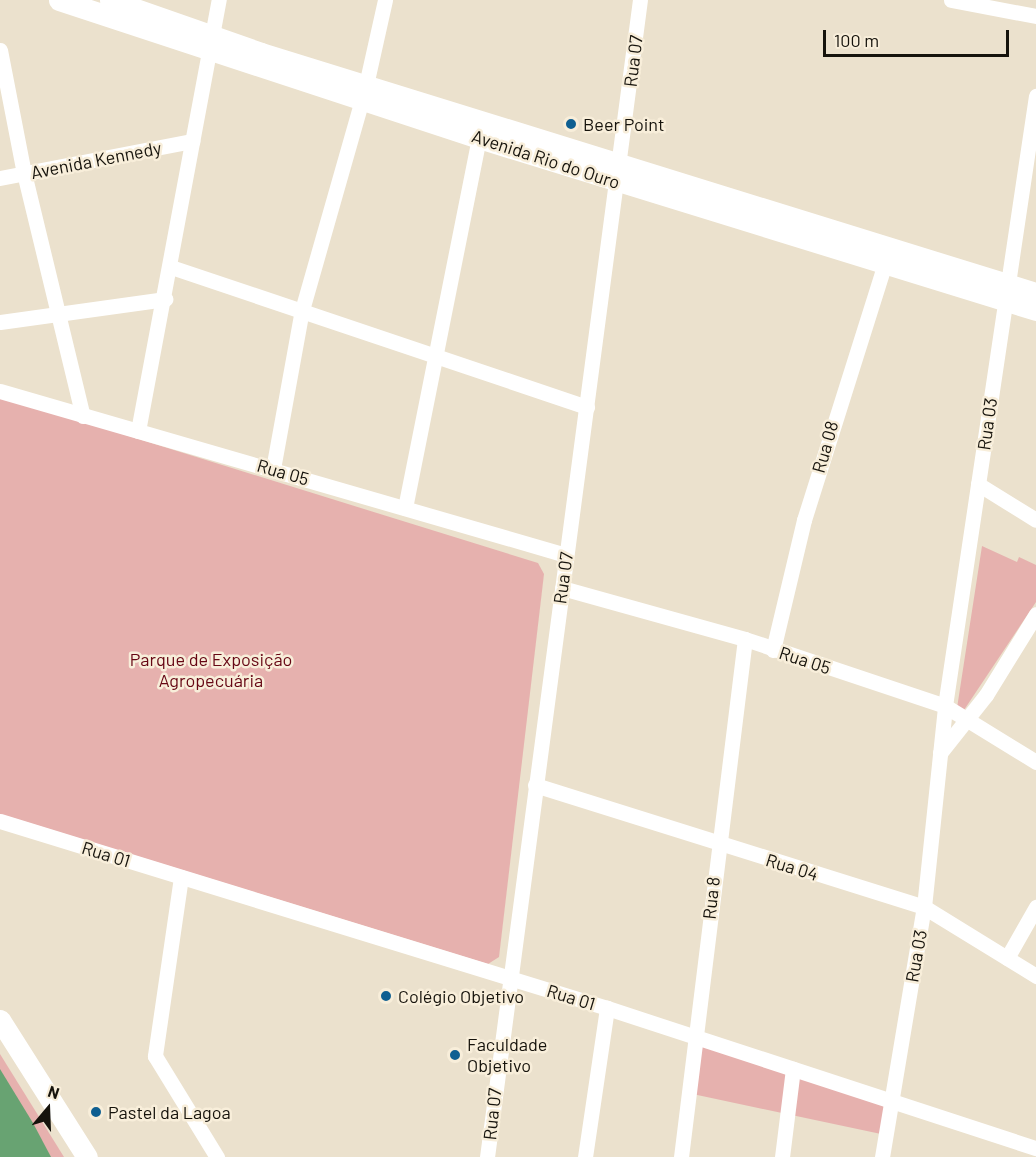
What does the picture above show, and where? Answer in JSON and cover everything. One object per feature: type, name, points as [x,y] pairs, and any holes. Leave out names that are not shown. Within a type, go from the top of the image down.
[{"type":"main road","name":"Avenida Rio do Ouro","points":[[59,0],[212,35],[366,84],[511,140],[1007,294],[1036,310]]},
{"type":"main road","name":"Avenida Rio do Ouro","points":[[110,0],[127,15]]},
{"type":"main road","name":"Avenida Rio do Ouro","points":[[366,84],[479,138],[511,140]]},
{"type":"main road","name":"Avenida Rio do Ouro","points":[[1007,294],[1036,293]]},
{"type":"main road","points":[[0,1020],[87,1157]]},
{"type":"street","points":[[138,431],[165,299],[219,0]]},
{"type":"street","points":[[273,469],[302,310],[366,84],[385,0]]},
{"type":"street","name":"Rua 07","points":[[487,1157],[509,978],[619,174],[640,0]]},
{"type":"street","points":[[951,0],[1036,16]]},
{"type":"street","points":[[0,50],[24,173],[83,416]]},
{"type":"street","name":"Rua 03","points":[[882,1157],[924,907],[945,706],[1007,294],[1031,158],[1036,96]]},
{"type":"street","points":[[405,508],[479,138]]},
{"type":"street","name":"Avenida Kennedy","points":[[0,178],[192,141]]},
{"type":"street","name":"Rua 08","points":[[772,650],[808,508],[887,255]]},
{"type":"street","points":[[171,267],[436,354],[587,407]]},
{"type":"street","points":[[0,322],[58,311],[165,299]]},
{"type":"street","name":"Rua 05","points":[[0,391],[566,555]]},
{"type":"street","points":[[978,484],[1036,520]]},
{"type":"street","name":"Rua 05","points":[[562,588],[745,639],[772,650],[945,706],[970,719],[1036,762]]},
{"type":"street","points":[[940,753],[970,719],[1036,614]]},
{"type":"street","name":"Rua 8","points":[[681,1157],[717,844],[745,639]]},
{"type":"street","name":"Rua 04","points":[[535,786],[924,907],[1036,976]]},
{"type":"street","name":"Rua 01","points":[[0,821],[607,1008],[695,1039],[1036,1148]]},
{"type":"street","points":[[181,877],[154,1056],[217,1157]]},
{"type":"street","points":[[1007,958],[1036,906]]},
{"type":"street","points":[[585,1157],[607,1008]]},
{"type":"street","points":[[782,1157],[793,1069]]},
{"type":"green space","name":"Parque de Exposição Agropecuária","points":[[0,396],[538,563],[544,574],[499,957],[488,964],[0,814]]},
{"type":"green space","points":[[982,546],[1017,562],[1019,557],[1036,565],[1036,602],[964,710],[957,708]]},
{"type":"green space","points":[[695,1039],[885,1104],[881,1134],[688,1093]]},
{"type":"green space","points":[[0,1054],[64,1157],[42,1157],[0,1077]]},
{"type":"shaded area","points":[[0,1069],[33,1123],[51,1157],[0,1157]]},
{"type":"place","name":"Beer Point","points":[[571,124]]},
{"type":"place","name":"Colégio Objetivo","points":[[386,996]]},
{"type":"place","name":"Faculdade Objetivo","points":[[455,1055]]},
{"type":"place","name":"Pastel da Lagoa","points":[[96,1112]]}]
